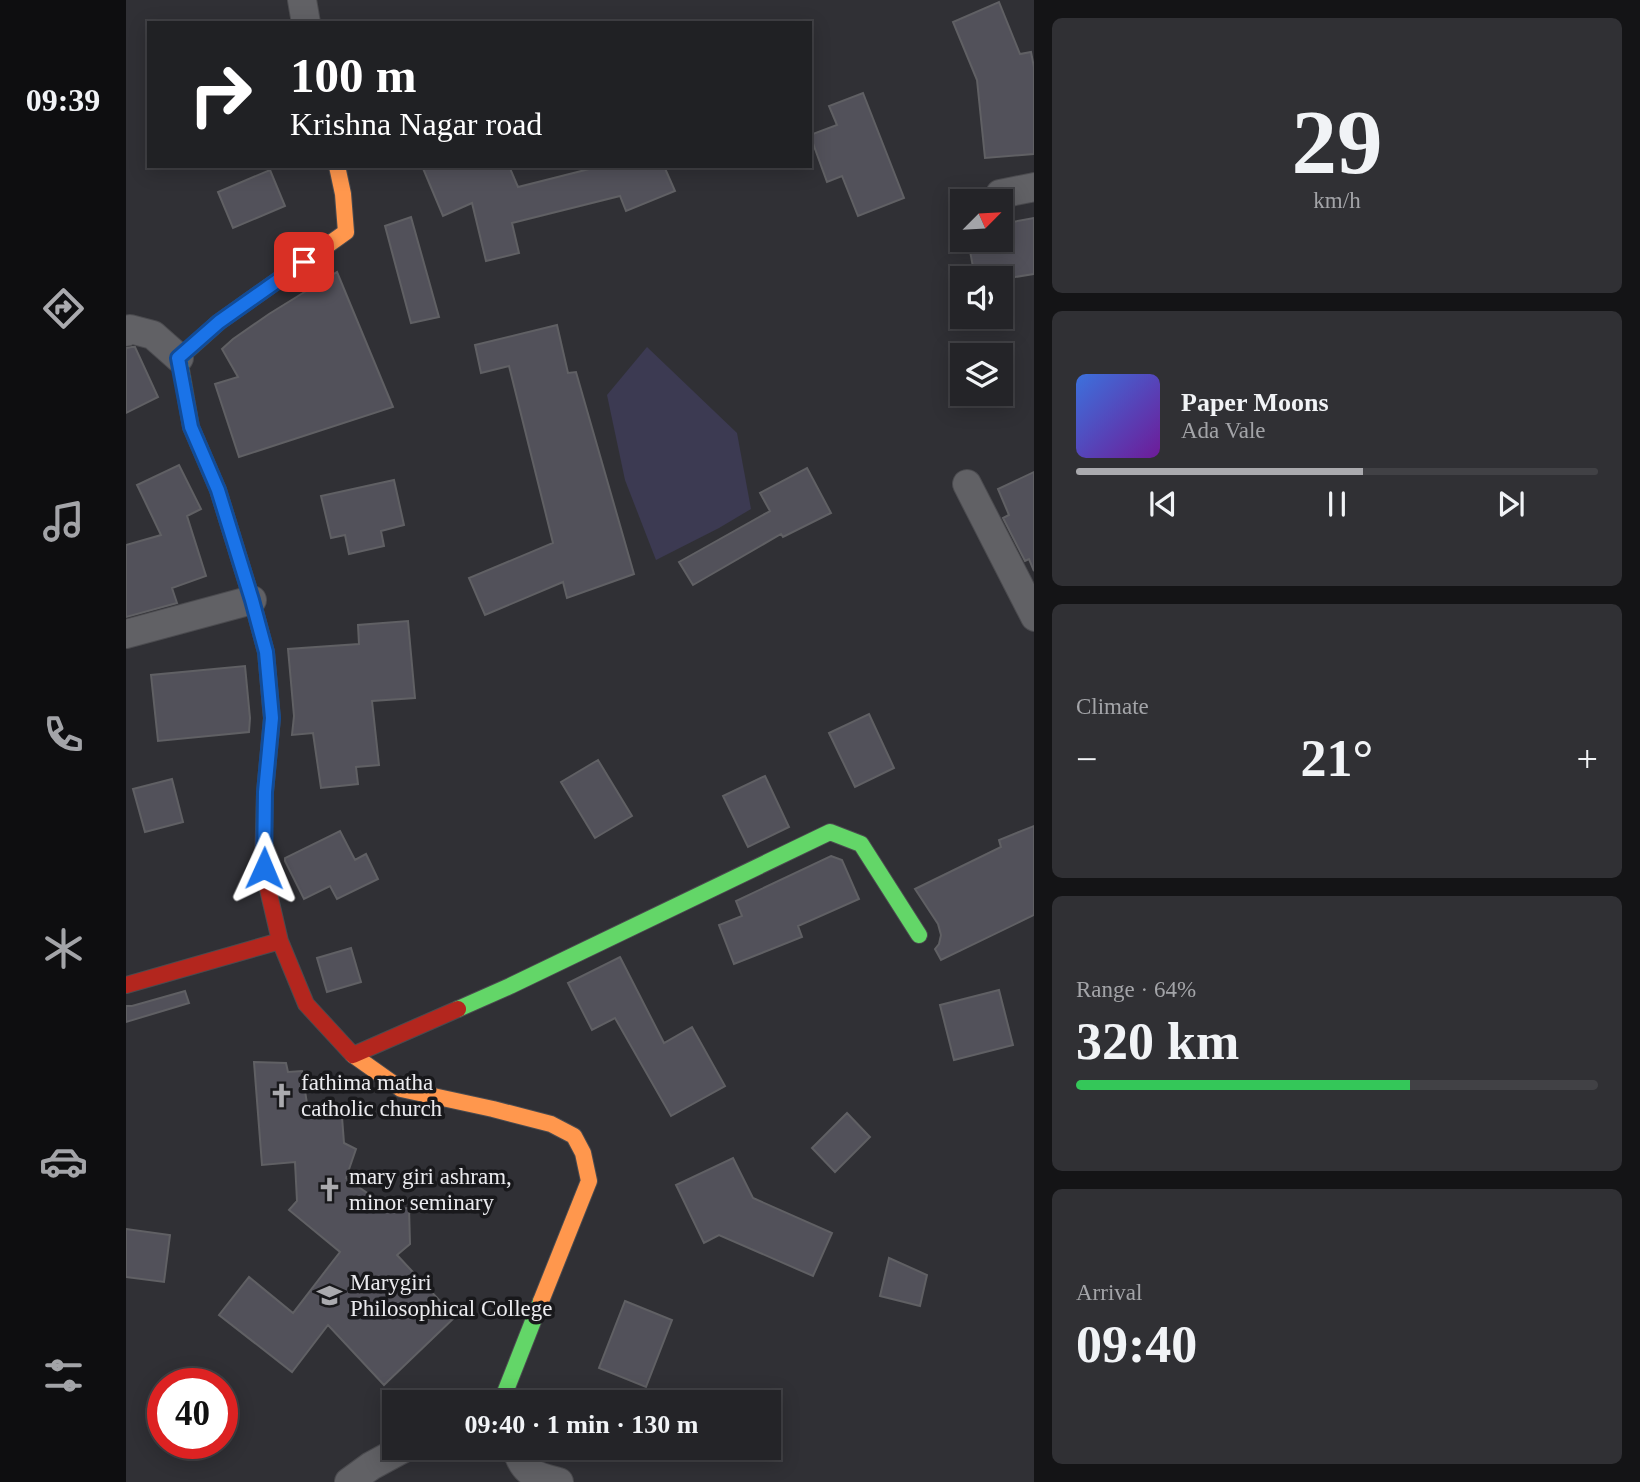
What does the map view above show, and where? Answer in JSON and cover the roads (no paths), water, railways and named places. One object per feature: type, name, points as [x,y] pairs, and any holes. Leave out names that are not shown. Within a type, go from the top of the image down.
[{"type":"street","points":[[302,0],[306,21]]},
{"type":"street","points":[[178,358],[219,322],[346,232],[337,168]]},
{"type":"street","points":[[1013,191],[1034,187]]},
{"type":"street","points":[[126,332],[130,329],[153,335],[178,358],[191,427],[218,490],[266,652],[272,718],[265,792],[264,868],[280,941],[306,1004],[353,1055],[401,1089],[551,1124],[574,1136],[583,1153],[589,1181],[505,1390]]},
{"type":"street","points":[[967,484],[1034,617]]},
{"type":"street","points":[[126,634],[252,600]]},
{"type":"street","points":[[353,1055],[510,986],[830,832],[861,844],[919,935]]},
{"type":"street","points":[[126,985],[280,941]]},
{"type":"street","points":[[349,1482],[382,1460]]},
{"type":"street","points":[[521,1460],[534,1476],[559,1482]]},
{"type":"place","name":"fathima matha catholic church","points":[[281,1095]]},
{"type":"place","name":"mary giri ashram, minor seminary","points":[[329,1189]]},
{"type":"place","name":"Marygiri Philosophical College","points":[[330,1295]]}]
